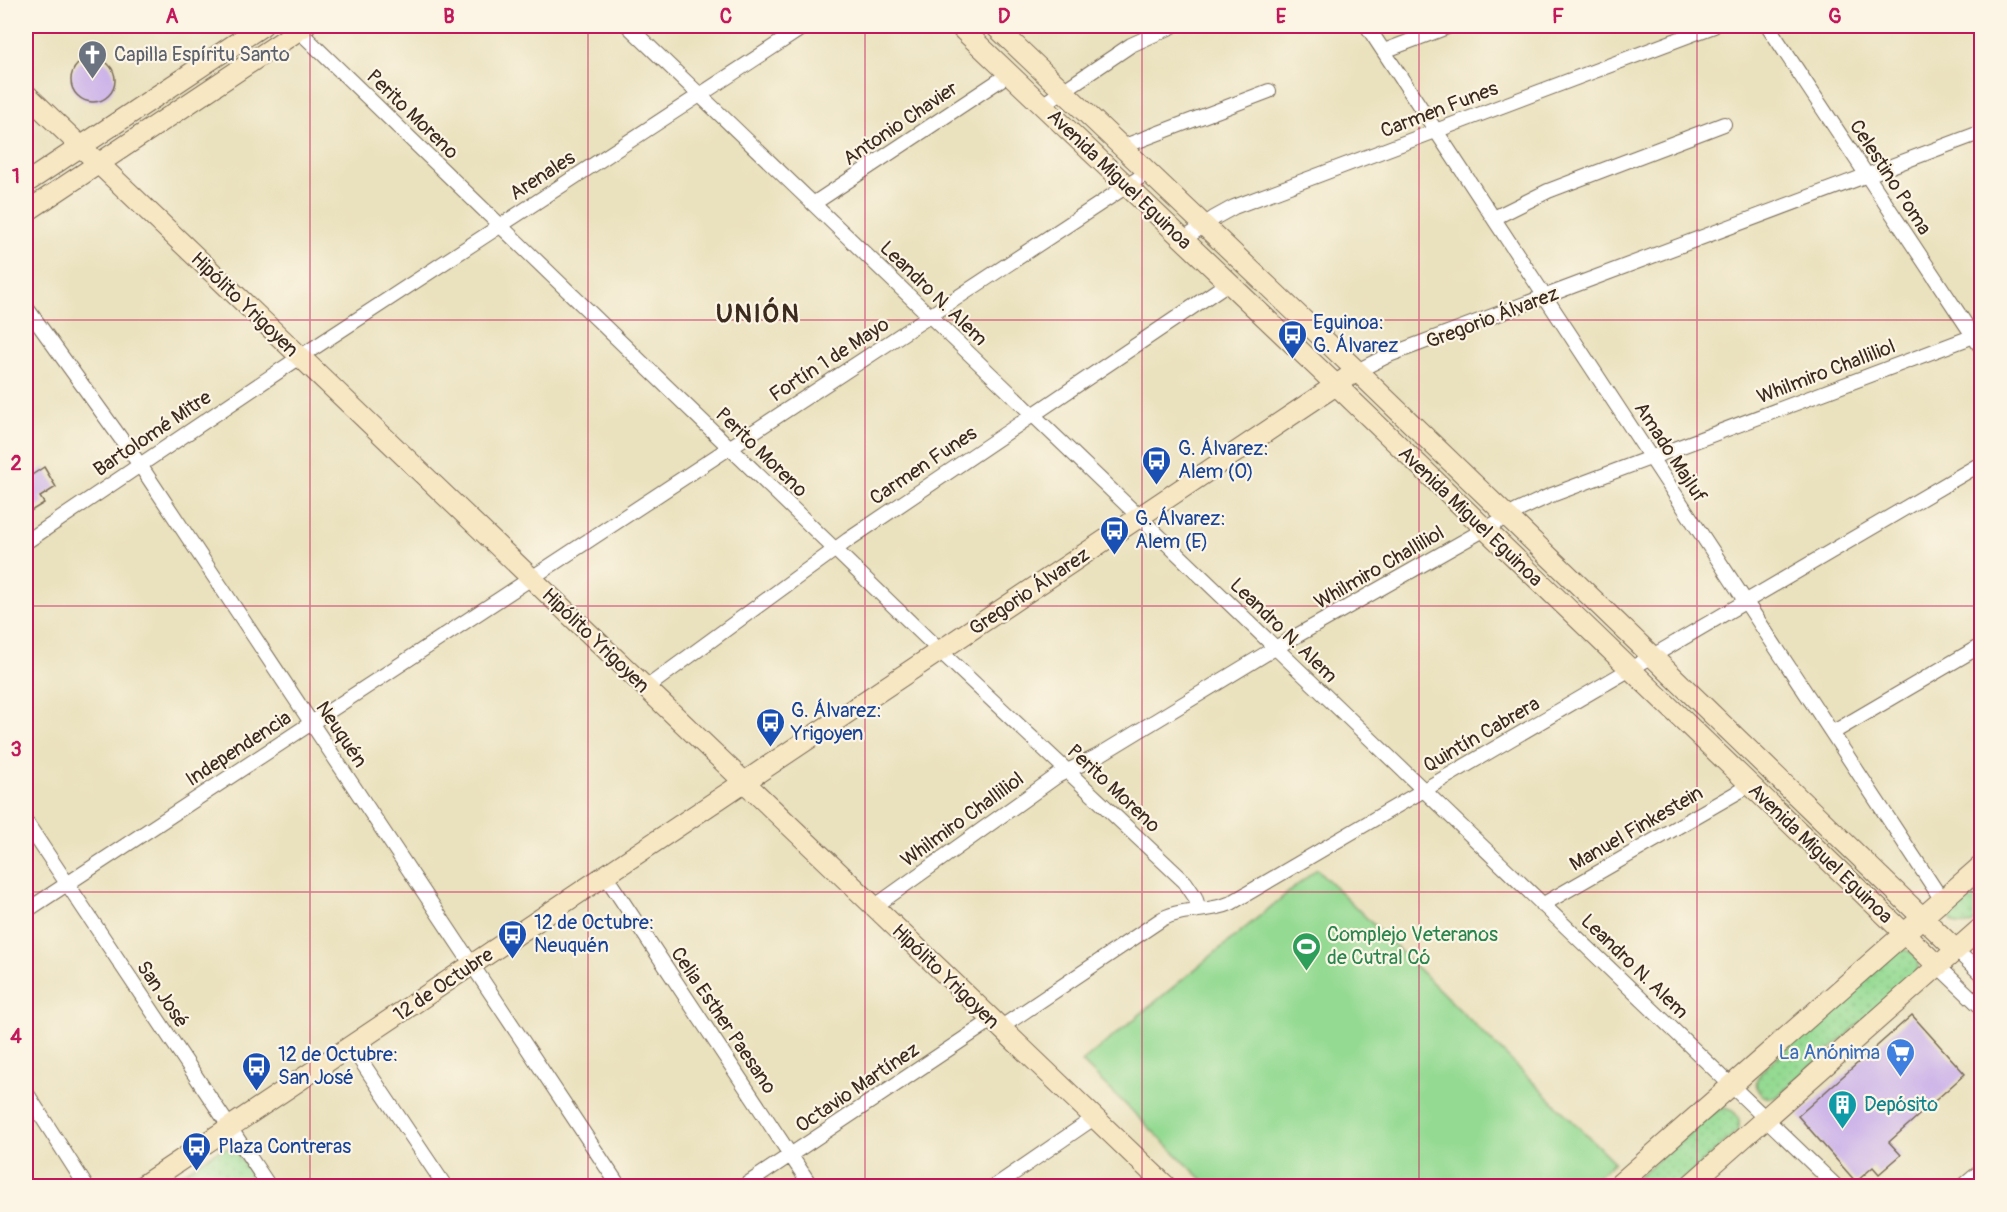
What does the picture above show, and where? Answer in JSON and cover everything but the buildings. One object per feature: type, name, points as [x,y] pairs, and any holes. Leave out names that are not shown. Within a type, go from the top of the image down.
[{"type":"main road","points":[[26,183],[262,26]]},
{"type":"main road","name":"Avenida Miguel Eguinoa","points":[[958,26],[1336,386],[1938,966]]},
{"type":"main road","name":"Avenida Miguel Eguinoa","points":[[994,26],[1357,371],[1956,950]]},
{"type":"main road","points":[[26,212],[299,27]]},
{"type":"main road","name":"Hipólito Yrigoyen","points":[[26,94],[1166,1186]]},
{"type":"main road","name":"Gregorio Álvarez","points":[[744,782],[1357,371]]},
{"type":"main road","name":"12 de Octubre","points":[[142,1186],[744,782]]},
{"type":"main road","points":[[1617,1186],[1982,865]]},
{"type":"main road","points":[[1689,1186],[1982,927]]},
{"type":"street","name":"Leandro N. Alem","points":[[628,26],[1836,1186]]},
{"type":"street","name":"Arenales","points":[[300,357],[805,26]]},
{"type":"street","points":[[1041,105],[1131,45],[1173,26]]},
{"type":"street","name":"Amado Majluf","points":[[1367,26],[1942,900]]},
{"type":"street","points":[[1384,51],[1450,26]]},
{"type":"street","name":"Carmen Funes","points":[[1183,240],[1234,207],[1714,26]]},
{"type":"street","name":"Celestino Poma","points":[[1768,26],[1867,176],[1977,334],[1982,349]]},
{"type":"street","name":"Perito Moreno","points":[[299,27],[729,448],[1185,882],[1195,897],[1199,909]]},
{"type":"street","name":"Antonio Chavier","points":[[813,204],[1009,74]]},
{"type":"street","points":[[1122,147],[1269,91]]},
{"type":"street","points":[[1494,218],[1548,191],[1724,124]]},
{"type":"street","name":"Gregorio Álvarez","points":[[1357,371],[1389,355],[1982,132]]},
{"type":"street","name":"Fortín 1 de Mayo","points":[[531,578],[1148,172]]},
{"type":"street","name":"Carmen Funes","points":[[646,688],[834,549],[1228,283]]},
{"type":"street","name":"Neuquén","points":[[26,307],[140,465],[619,1186]]},
{"type":"street","name":"Whilmiro Challiliol","points":[[874,907],[1045,784],[1096,757],[1275,648],[1507,517],[1550,496],[1977,334]]},
{"type":"street","name":"Bartolomé Mitre","points":[[26,542],[300,357]]},
{"type":"street","name":"Quintín Cabrera","points":[[996,1024],[1172,913],[1223,907],[1231,903],[1982,463]]},
{"type":"street","name":"Independencia","points":[[26,911],[531,578]]},
{"type":"street","points":[[1832,733],[1982,645]]},
{"type":"street","name":"Manuel Finkestein","points":[[1542,905],[1750,785]]},
{"type":"street","name":"San José","points":[[26,822],[269,1186]]},
{"type":"street","name":"Celia Esther Paesano","points":[[605,875],[811,1186]]},
{"type":"street","name":"Avenida Miguel Eguinoa","points":[[1956,950],[1982,975]]},
{"type":"street","name":"Avenida Miguel Eguinoa","points":[[1938,966],[1982,1008]]},
{"type":"street","name":"Octavio Martínez","points":[[744,1186],[996,1024]]},
{"type":"street","points":[[351,1046],[445,1186]]},
{"type":"street","points":[[26,1092],[86,1186]]},
{"type":"street","points":[[995,1186],[1095,1118]]},
{"type":"street","points":[[1963,1186],[1982,1170]]},
{"type":"green space","name":"Complejo Veteranos de Cutral Có","points":[[1317,869],[1614,1162],[1587,1186],[1209,1186],[1082,1062]]},
{"type":"green space","points":[[1981,873],[1981,917],[1970,924],[1954,923],[1948,906]]},
{"type":"green space","points":[[1902,950],[1916,956],[1917,972],[1777,1097],[1762,1095],[1756,1082],[1761,1072],[1897,951]]},
{"type":"green space","points":[[1724,1108],[1737,1116],[1738,1130],[1677,1186],[1628,1186],[1714,1112]]},
{"type":"green space","points":[[228,1148],[237,1154],[259,1186],[162,1186],[217,1151]]},
{"type":"place","name":"Capilla Espíritu Santo","points":[[93,80]]},
{"type":"place","name":"Eguinoa: G. Álvarez","points":[[1292,360]]},
{"type":"place","name":"G. Álvarez: Alem (O)","points":[[1157,486]]},
{"type":"place","name":"G. Álvarez: Alem (E)","points":[[1114,556]]},
{"type":"place","name":"G. Álvarez: Yrigoyen","points":[[770,748]]},
{"type":"place","name":"12 de Octubre: Neuquén","points":[[513,960]]},
{"type":"place","name":"Complejo Veteranos de Cutral Có","points":[[1306,972]]},
{"type":"place","name":"La Anónima","points":[[1901,1078]]},
{"type":"place","name":"12 de Octubre: San José","points":[[257,1092]]},
{"type":"place","name":"Depósito","points":[[1843,1130]]},
{"type":"place","name":"Plaza Contreras","points":[[197,1172]]},
{"type":"district","name":"UNIÓN","points":[[758,313]]}]
